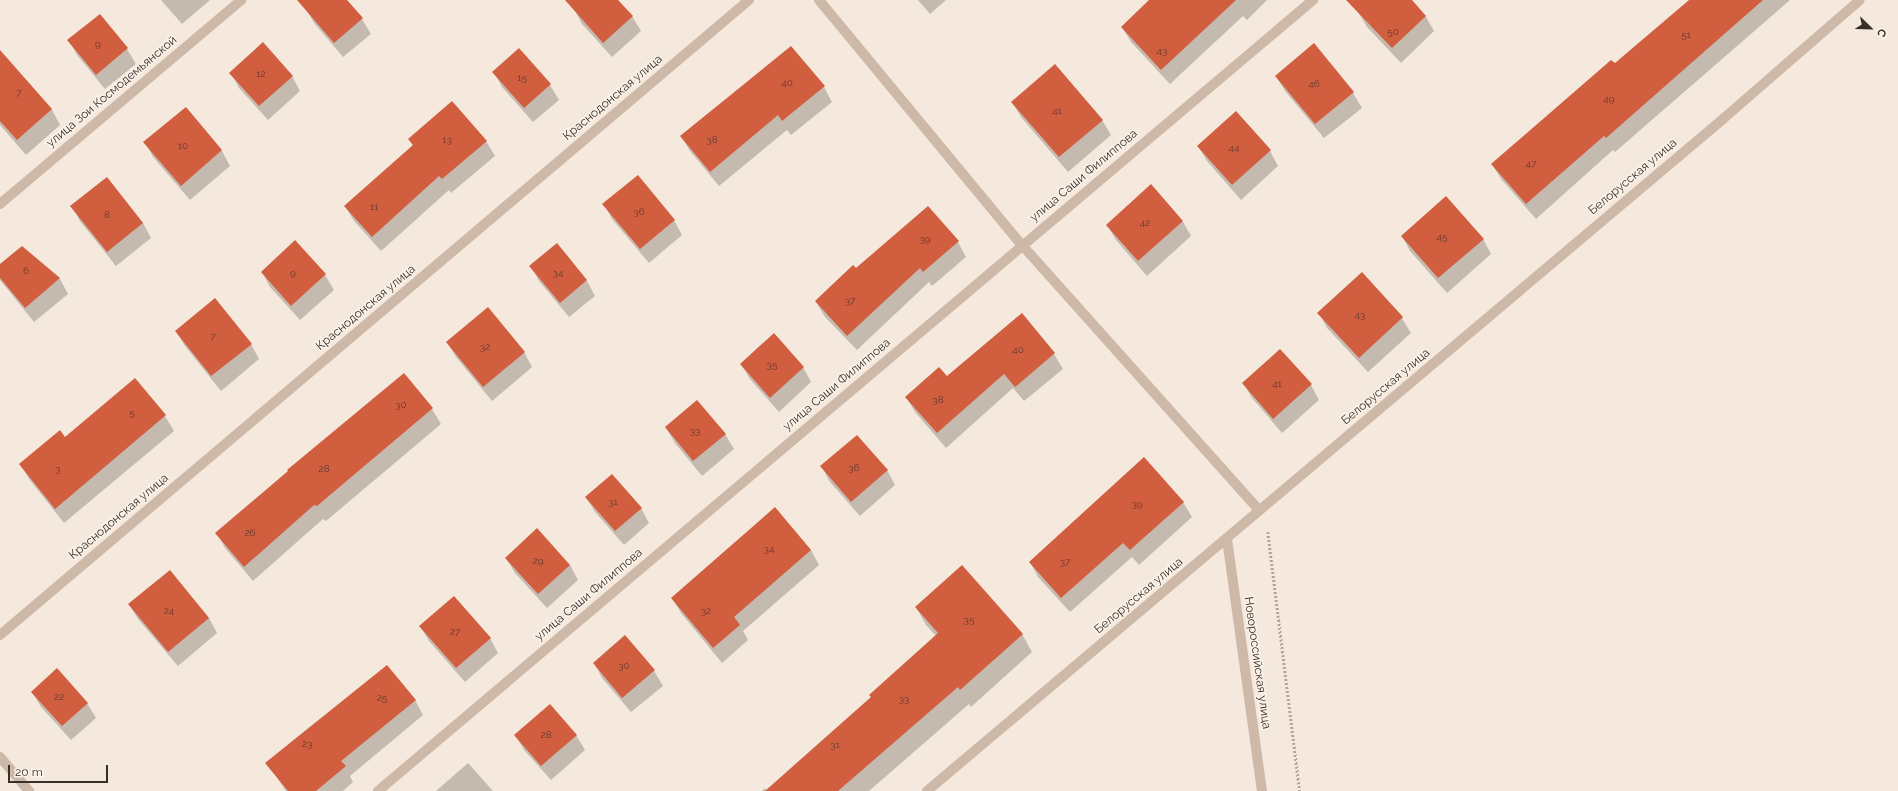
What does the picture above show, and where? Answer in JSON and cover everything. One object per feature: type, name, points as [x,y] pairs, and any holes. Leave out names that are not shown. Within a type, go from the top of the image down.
[{"type":"street","name":"улица Зои Космодемьянской","points":[[0,204],[241,0]]},
{"type":"street","name":"Краснодонская улица","points":[[0,635],[749,0]]},
{"type":"street","points":[[818,0],[1022,245],[1262,508]]},
{"type":"street","name":"улица Саши Филиппова","points":[[378,791],[1313,0]]},
{"type":"street","name":"Белорусская улица","points":[[927,791],[1723,119],[1860,0]]},
{"type":"street","name":"Новороссийская улица","points":[[1227,538],[1262,791]]},
{"type":"street","points":[[0,757],[29,791]]},
{"type":"path","points":[[1262,508],[1300,791]]},
{"type":"building","points":[[297,0],[347,0],[363,18],[334,43]]},
{"type":"building","points":[[565,0],[618,0],[633,16],[603,43]]},
{"type":"building","points":[[1149,0],[1236,0],[1161,70],[1121,27]]},
{"type":"building","points":[[1346,0],[1412,0],[1426,16],[1392,48]]},
{"type":"building","points":[[1689,0],[1763,0],[1606,138],[1604,136],[1526,204],[1491,164],[1611,60],[1615,63]]},
{"type":"building","points":[[100,14],[128,48],[96,75],[67,40]]},
{"type":"building","points":[[263,42],[293,76],[259,106],[229,73]]},
{"type":"building","points":[[1314,43],[1354,92],[1315,124],[1275,76]]},
{"type":"building","points":[[791,46],[825,86],[782,121],[778,115],[710,172],[680,136]]},
{"type":"building","points":[[519,48],[551,84],[524,108],[492,72]]},
{"type":"building","points":[[0,50],[52,109],[17,140],[0,121]]},
{"type":"building","points":[[1055,64],[1103,120],[1059,157],[1011,102]]},
{"type":"building","points":[[452,101],[487,141],[442,179],[439,176],[372,237],[344,206],[413,145],[408,139]]},
{"type":"building","points":[[186,107],[222,150],[181,186],[143,142]]},
{"type":"building","points":[[1236,111],[1271,150],[1232,185],[1197,146]]},
{"type":"building","points":[[638,175],[675,220],[640,249],[602,204]]},
{"type":"building","points":[[107,177],[143,223],[107,252],[70,206]]},
{"type":"building","points":[[1151,184],[1183,221],[1138,261],[1106,225]]},
{"type":"building","points":[[1446,196],[1484,239],[1438,278],[1401,236]]},
{"type":"building","points":[[928,206],[959,241],[923,272],[920,268],[847,336],[815,301],[853,265],[856,268]]},
{"type":"building","points":[[295,240],[326,274],[291,306],[261,272]]},
{"type":"building","points":[[557,243],[587,280],[560,303],[529,266]]},
{"type":"building","points":[[22,246],[60,278],[25,308],[0,278],[0,264]]},
{"type":"building","points":[[1362,272],[1403,317],[1359,358],[1317,313]]},
{"type":"building","points":[[215,298],[252,344],[211,376],[175,331]]},
{"type":"building","points":[[488,307],[525,352],[483,387],[446,342]]},
{"type":"building","points":[[1022,313],[1055,353],[1015,387],[1004,374],[937,433],[905,397],[939,367],[947,376]]},
{"type":"building","points":[[774,333],[804,367],[770,398],[740,364]]},
{"type":"building","points":[[1280,349],[1312,384],[1273,419],[1242,383]]},
{"type":"building","points":[[404,373],[433,408],[317,506],[314,505],[244,567],[215,533],[288,471],[287,470]]},
{"type":"building","points":[[135,378],[166,415],[55,509],[19,464],[60,430],[65,437]]},
{"type":"building","points":[[697,400],[726,434],[693,461],[665,427]]},
{"type":"building","points":[[857,435],[888,470],[851,502],[820,466]]},
{"type":"building","points":[[1144,457],[1184,502],[1130,550],[1123,543],[1061,598],[1029,562]]},
{"type":"building","points":[[612,474],[642,508],[615,531],[585,497]]},
{"type":"building","points":[[775,507],[811,550],[734,617],[740,625],[713,648],[671,598]]},
{"type":"building","points":[[537,528],[570,565],[538,594],[505,558]]},
{"type":"building","points":[[962,565],[1023,634],[960,690],[958,687],[838,791],[765,791],[871,697],[869,695],[938,633],[915,607]]},
{"type":"building","points":[[170,570],[209,618],[168,652],[128,604]]},
{"type":"building","points":[[454,596],[491,638],[456,668],[419,626]]},
{"type":"building","points":[[625,635],[655,670],[622,698],[593,663]]},
{"type":"building","points":[[387,665],[416,700],[341,761],[346,766],[316,791],[288,791],[265,763]]},
{"type":"building","points":[[57,668],[88,703],[62,726],[31,692]]},
{"type":"building","points":[[550,704],[577,735],[541,766],[514,735]]}]
